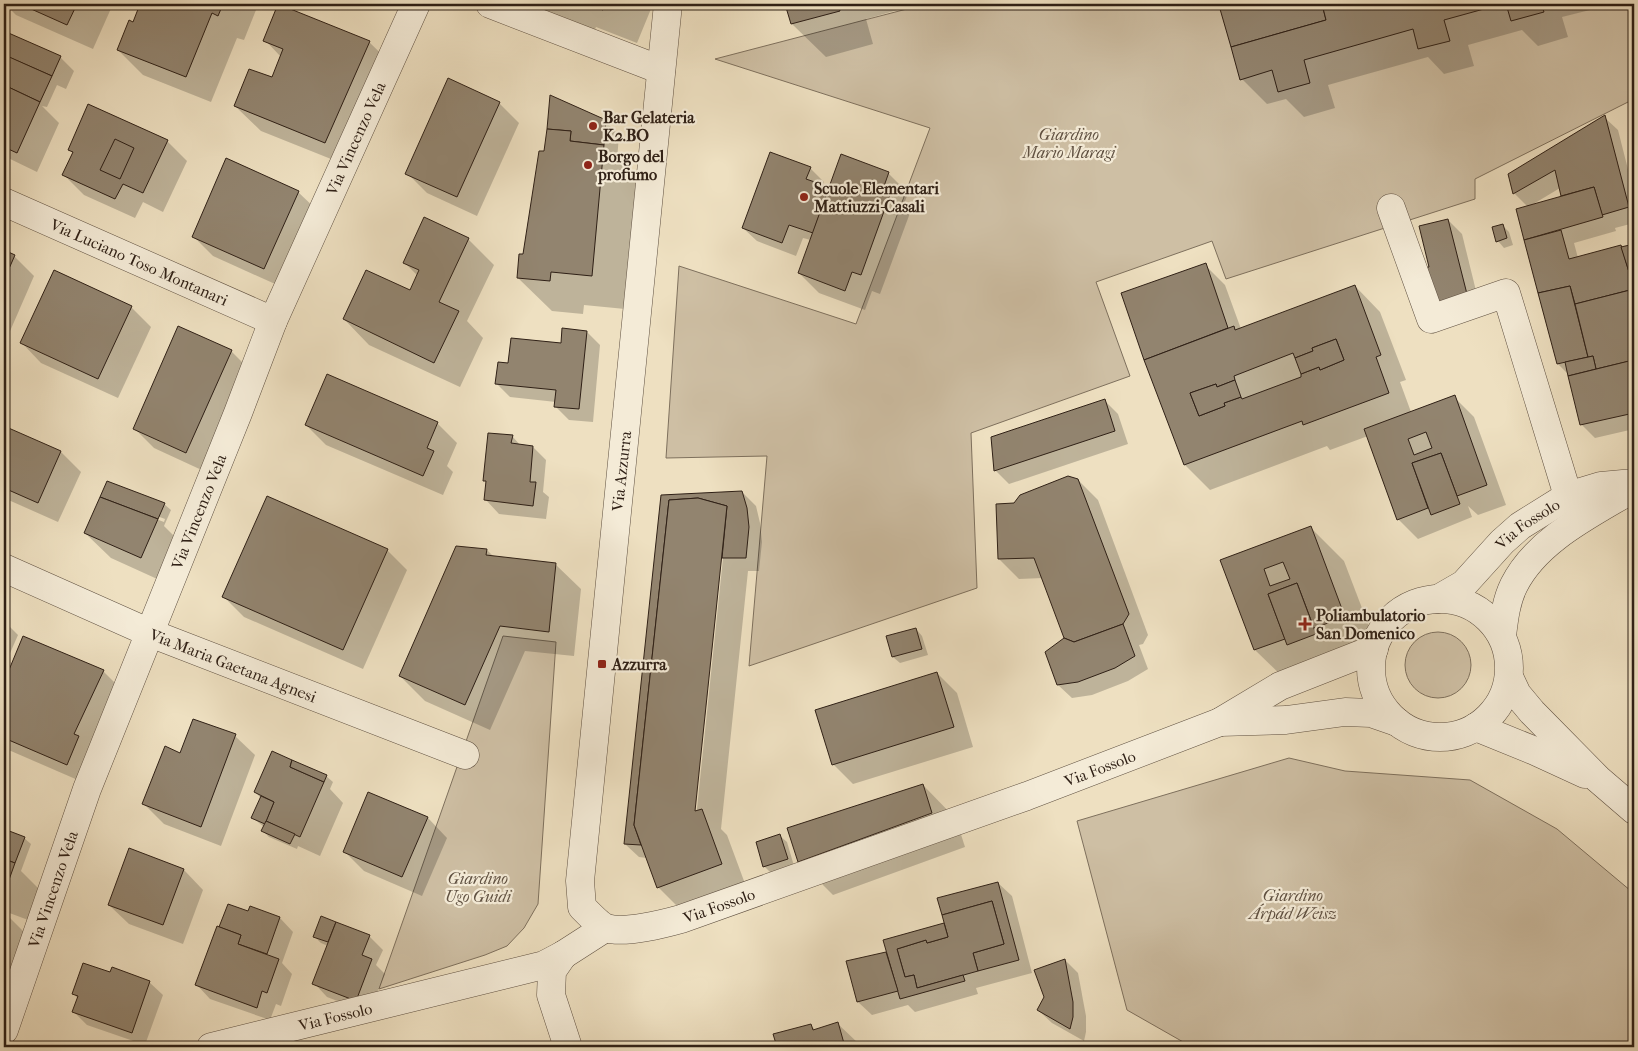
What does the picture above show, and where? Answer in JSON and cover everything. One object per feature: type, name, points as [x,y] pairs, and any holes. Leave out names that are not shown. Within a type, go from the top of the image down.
[{"type":"street","name":"Via Vincenzo Vela","points":[[4,1030],[87,789],[238,414],[273,321],[416,4]]},
{"type":"street","points":[[490,4],[660,70]]},
{"type":"street","name":"Via Azzurra","points":[[605,928],[582,907],[580,881],[668,4]]},
{"type":"street","name":"Via Luciano Toso Montanari","points":[[4,202],[273,321]]},
{"type":"street","points":[[1391,208],[1431,319],[1506,293],[1568,496]]},
{"type":"street","name":"Via Fossolo","points":[[1438,599],[1464,584],[1502,542],[1520,526],[1568,496],[1601,486],[1634,483]]},
{"type":"street","name":"Via Fossolo","points":[[1502,636],[1504,612],[1514,585],[1527,565],[1542,549],[1577,522],[1634,488]]},
{"type":"street","name":"Via Maria Gaetana Agnesi","points":[[4,568],[150,633],[465,756]]},
{"type":"street","points":[[1438,599],[1464,602],[1486,616],[1502,636],[1509,656],[1509,677],[1503,697],[1492,714],[1476,727],[1456,735],[1436,737],[1415,732],[1397,722],[1385,710],[1374,688],[1372,662],[1379,636],[1398,613],[1423,601],[1438,599]]},
{"type":"street","name":"Via Fossolo","points":[[211,1047],[544,965],[605,928],[625,929],[680,920],[1027,796],[1220,722],[1280,686],[1374,649]]},
{"type":"street","points":[[1509,677],[1517,694],[1532,712],[1598,779],[1634,810]]},
{"type":"street","name":"Via Fossolo","points":[[1220,722],[1286,720],[1345,712],[1371,713],[1397,722]]},
{"type":"street","points":[[1476,727],[1598,779]]},
{"type":"street","points":[[563,955],[552,971],[551,995],[568,1047]]},
{"type":"green space","name":"Giardino Mario Maragi","points":[[926,4],[1634,4],[1634,99],[1475,179],[1475,199],[1226,279],[1212,241],[1096,282],[1130,376],[971,433],[977,588],[749,666],[767,456],[666,458],[679,266],[856,324],[930,128],[715,59]]},
{"type":"green space","points":[[1432,632],[1444,632],[1456,637],[1466,647],[1471,659],[1469,678],[1456,693],[1444,698],[1432,698],[1420,693],[1410,683],[1405,671],[1405,659],[1410,647],[1420,637]]},
{"type":"green space","name":"Giardino Ugo Guidi","points":[[503,636],[556,642],[538,904],[524,928],[507,946],[485,955],[379,989]]},
{"type":"green space","name":"Giardino Árpád Weisz","points":[[1289,758],[1345,771],[1470,780],[1557,829],[1631,891],[1634,896],[1634,1047],[1192,1047],[1127,1010],[1077,821]]},
{"type":"building","points":[[20,4],[77,4],[67,25]]},
{"type":"building","points":[[140,4],[223,4],[218,16],[212,13],[186,77],[117,50],[129,20],[133,22]]},
{"type":"building","points":[[278,4],[370,41],[325,143],[234,106],[249,69],[272,77],[283,49],[263,41]]},
{"type":"building","points":[[587,4],[606,4],[603,10]]},
{"type":"building","points":[[785,4],[838,4],[840,11],[791,24]]},
{"type":"building","points":[[1238,4],[1322,4],[1326,20],[1231,47],[1220,9]]},
{"type":"building","points":[[1322,4],[1502,4],[1444,20],[1450,41],[1418,49],[1413,29],[1304,60],[1310,83],[1278,92],[1272,70],[1240,80],[1231,47],[1326,20]]},
{"type":"building","points":[[1506,4],[1541,4],[1544,12],[1511,21]]},
{"type":"building","points":[[4,31],[61,56],[52,76],[4,55]]},
{"type":"building","points":[[7,56],[52,76],[40,102],[4,85],[4,63]]},
{"type":"building","points":[[448,78],[500,102],[457,197],[405,174]]},
{"type":"building","points":[[4,85],[40,102],[17,153],[4,147]]},
{"type":"building","points":[[550,95],[606,120],[604,145],[570,141],[571,131],[547,129]]},
{"type":"building","points":[[88,104],[168,140],[143,193],[123,184],[115,199],[62,175],[73,152],[68,150]]},
{"type":"building","points":[[1605,115],[1629,207],[1602,215],[1594,187],[1561,196],[1555,170],[1513,194],[1508,174]]},
{"type":"building","points":[[547,129],[571,131],[570,141],[604,145],[592,276],[551,272],[550,281],[517,278],[519,254],[523,254],[539,151],[544,151]]},
{"type":"building","points":[[115,139],[134,148],[120,179],[100,170]]},
{"type":"building","points":[[770,152],[811,167],[806,179],[829,187],[813,233],[789,225],[782,243],[742,228]]},
{"type":"building","points":[[841,154],[889,172],[883,189],[891,192],[861,275],[852,272],[845,291],[798,273]]},
{"type":"building","points":[[226,158],[299,191],[264,269],[192,237]]},
{"type":"building","points":[[1594,187],[1603,217],[1524,240],[1516,209]]},
{"type":"building","points":[[424,217],[469,238],[439,302],[459,311],[434,363],[343,319],[366,270],[410,290],[419,270],[403,263]]},
{"type":"building","points":[[1448,219],[1468,298],[1432,307],[1423,268],[1429,267],[1419,226]]},
{"type":"building","points":[[1503,224],[1507,238],[1496,242],[1492,227]]},
{"type":"building","points":[[1561,230],[1569,259],[1621,245],[1634,289],[1575,304],[1570,286],[1538,293],[1524,240]]},
{"type":"building","points":[[1634,244],[1634,270],[1629,272],[1621,247]]},
{"type":"building","points":[[4,250],[15,255],[4,280]]},
{"type":"building","points":[[1206,263],[1228,328],[1144,360],[1121,293]]},
{"type":"building","points":[[54,270],[132,306],[98,379],[20,343]]},
{"type":"building","points":[[1355,285],[1381,355],[1376,357],[1389,393],[1303,425],[1302,421],[1184,465],[1144,360],[1234,326],[1235,330]],"holes":[[[1336,339],[1344,360],[1320,370],[1319,367],[1301,374],[1301,377],[1242,399],[1241,397],[1224,403],[1225,406],[1199,416],[1190,393],[1216,384],[1217,387],[1235,380],[1234,376],[1293,353],[1295,358],[1313,351],[1312,348]]]},
{"type":"building","points":[[1570,286],[1588,357],[1557,364],[1538,293]]},
{"type":"building","points":[[1634,289],[1634,360],[1596,369],[1593,356],[1588,357],[1575,304]]},
{"type":"building","points":[[178,326],[232,350],[186,453],[133,429]]},
{"type":"building","points":[[562,328],[587,331],[579,409],[554,407],[556,390],[495,384],[498,362],[508,363],[511,338],[561,343]]},
{"type":"building","points":[[1336,339],[1344,360],[1320,370],[1319,367],[1301,374],[1295,358],[1313,351],[1312,348]]},
{"type":"building","points":[[1593,356],[1596,369],[1568,376],[1565,362]]},
{"type":"building","points":[[1629,361],[1634,383],[1634,413],[1580,425],[1568,376]]},
{"type":"building","points":[[327,374],[438,422],[427,448],[434,451],[423,476],[305,425]]},
{"type":"building","points":[[1235,380],[1241,397],[1224,403],[1225,406],[1199,416],[1190,393],[1216,384],[1217,387]]},
{"type":"building","points":[[1455,395],[1487,485],[1457,496],[1441,453],[1412,463],[1428,508],[1397,520],[1364,429]],"holes":[[[1426,432],[1432,448],[1414,455],[1408,439]]]},
{"type":"building","points":[[1105,399],[1115,431],[994,471],[991,437]]},
{"type":"building","points":[[4,426],[61,451],[38,503],[4,488]]},
{"type":"building","points":[[488,433],[513,435],[511,443],[533,446],[530,482],[536,482],[533,506],[484,500],[486,481],[483,481]]},
{"type":"building","points":[[1441,453],[1460,504],[1431,515],[1412,463]]},
{"type":"building","points":[[1068,476],[1078,479],[1129,614],[1123,624],[1074,642],[1064,638],[1034,558],[998,559],[996,504],[1014,503],[1020,495]]},
{"type":"building","points":[[107,481],[165,503],[158,519],[100,497]]},
{"type":"building","points":[[742,491],[747,508],[749,527],[746,558],[722,558],[727,506],[698,498],[669,500],[634,825],[641,845],[624,844],[661,495]]},
{"type":"building","points":[[267,496],[388,549],[343,650],[222,597]]},
{"type":"building","points":[[100,497],[158,519],[141,558],[84,533]]},
{"type":"building","points":[[698,498],[727,506],[695,811],[702,809],[722,864],[657,888],[634,825],[669,500]]},
{"type":"building","points":[[1311,526],[1345,617],[1314,628],[1297,583],[1268,594],[1285,639],[1254,650],[1220,560]],"holes":[[[1283,562],[1290,579],[1270,586],[1264,569]]]},
{"type":"building","points":[[456,546],[487,549],[486,555],[556,563],[549,632],[500,626],[465,705],[399,676]]},
{"type":"building","points":[[1297,583],[1316,634],[1287,645],[1268,594]]},
{"type":"building","points":[[1123,624],[1135,656],[1115,668],[1078,682],[1057,685],[1045,652],[1064,638],[1074,642]]},
{"type":"building","points":[[916,628],[922,649],[892,657],[886,636]]},
{"type":"building","points":[[23,636],[104,670],[74,734],[79,736],[67,765],[4,738],[4,682]]},
{"type":"building","points":[[937,672],[954,727],[832,765],[815,710]]},
{"type":"building","points":[[193,719],[236,734],[201,827],[142,804],[165,746],[180,753]]},
{"type":"building","points":[[272,751],[292,760],[290,767],[324,782],[300,837],[266,821],[274,802],[254,792]]},
{"type":"building","points":[[292,760],[327,775],[324,782],[290,767]]},
{"type":"building","points":[[923,784],[932,813],[798,862],[787,828]]},
{"type":"building","points":[[368,792],[428,817],[402,877],[343,852]]},
{"type":"building","points":[[261,796],[274,802],[265,824],[251,818]]},
{"type":"building","points":[[266,821],[295,834],[290,844],[261,831]]},
{"type":"building","points":[[4,829],[25,837],[15,863],[4,859]]},
{"type":"building","points":[[780,834],[788,859],[763,867],[756,842]]},
{"type":"building","points":[[129,848],[184,869],[163,925],[108,905]]},
{"type":"building","points":[[4,859],[15,863],[5,891],[4,890]]},
{"type":"building","points":[[998,882],[1019,960],[978,971],[973,953],[1004,944],[992,901],[942,915],[937,898]]},
{"type":"building","points":[[992,901],[1004,944],[973,953],[978,971],[917,988],[914,975],[905,977],[897,949],[926,940],[927,943],[948,937],[942,915]]},
{"type":"building","points":[[228,904],[248,911],[250,906],[280,917],[267,954],[238,944],[241,935],[219,927]]},
{"type":"building","points":[[321,916],[336,922],[328,942],[313,937]]},
{"type":"building","points":[[336,922],[370,935],[362,955],[372,959],[356,1001],[312,984]]},
{"type":"building","points":[[944,923],[948,937],[927,943],[926,940],[897,949],[905,977],[914,975],[917,988],[963,975],[965,981],[900,999],[883,940]]},
{"type":"building","points":[[217,926],[241,935],[238,944],[279,959],[267,993],[262,991],[257,1008],[195,985]]},
{"type":"building","points":[[886,952],[898,991],[857,1002],[846,961]]},
{"type":"building","points":[[1065,959],[1073,1002],[1073,1017],[1070,1029],[1037,1010],[1044,997],[1034,970]]},
{"type":"building","points":[[83,963],[110,972],[112,967],[150,981],[132,1033],[72,1012],[78,996],[72,994]]},
{"type":"building","points":[[838,1022],[845,1047],[777,1047],[773,1034],[811,1024],[813,1030]]},
{"type":"building","points":[[776,1042],[777,1047],[766,1047],[766,1045]]},
{"type":"place","name":"Bar Gelateria K2.BO","points":[[593,126]]},
{"type":"place","name":"Borgo del profumo","points":[[588,165]]},
{"type":"place","name":"Scuole Elementari Mattiuzzi-Casali","points":[[804,197]]},
{"type":"place","name":"Poliambulatorio San Domenico","points":[[1305,624]]},
{"type":"place","name":"Azzurra","points":[[602,664]]}]
